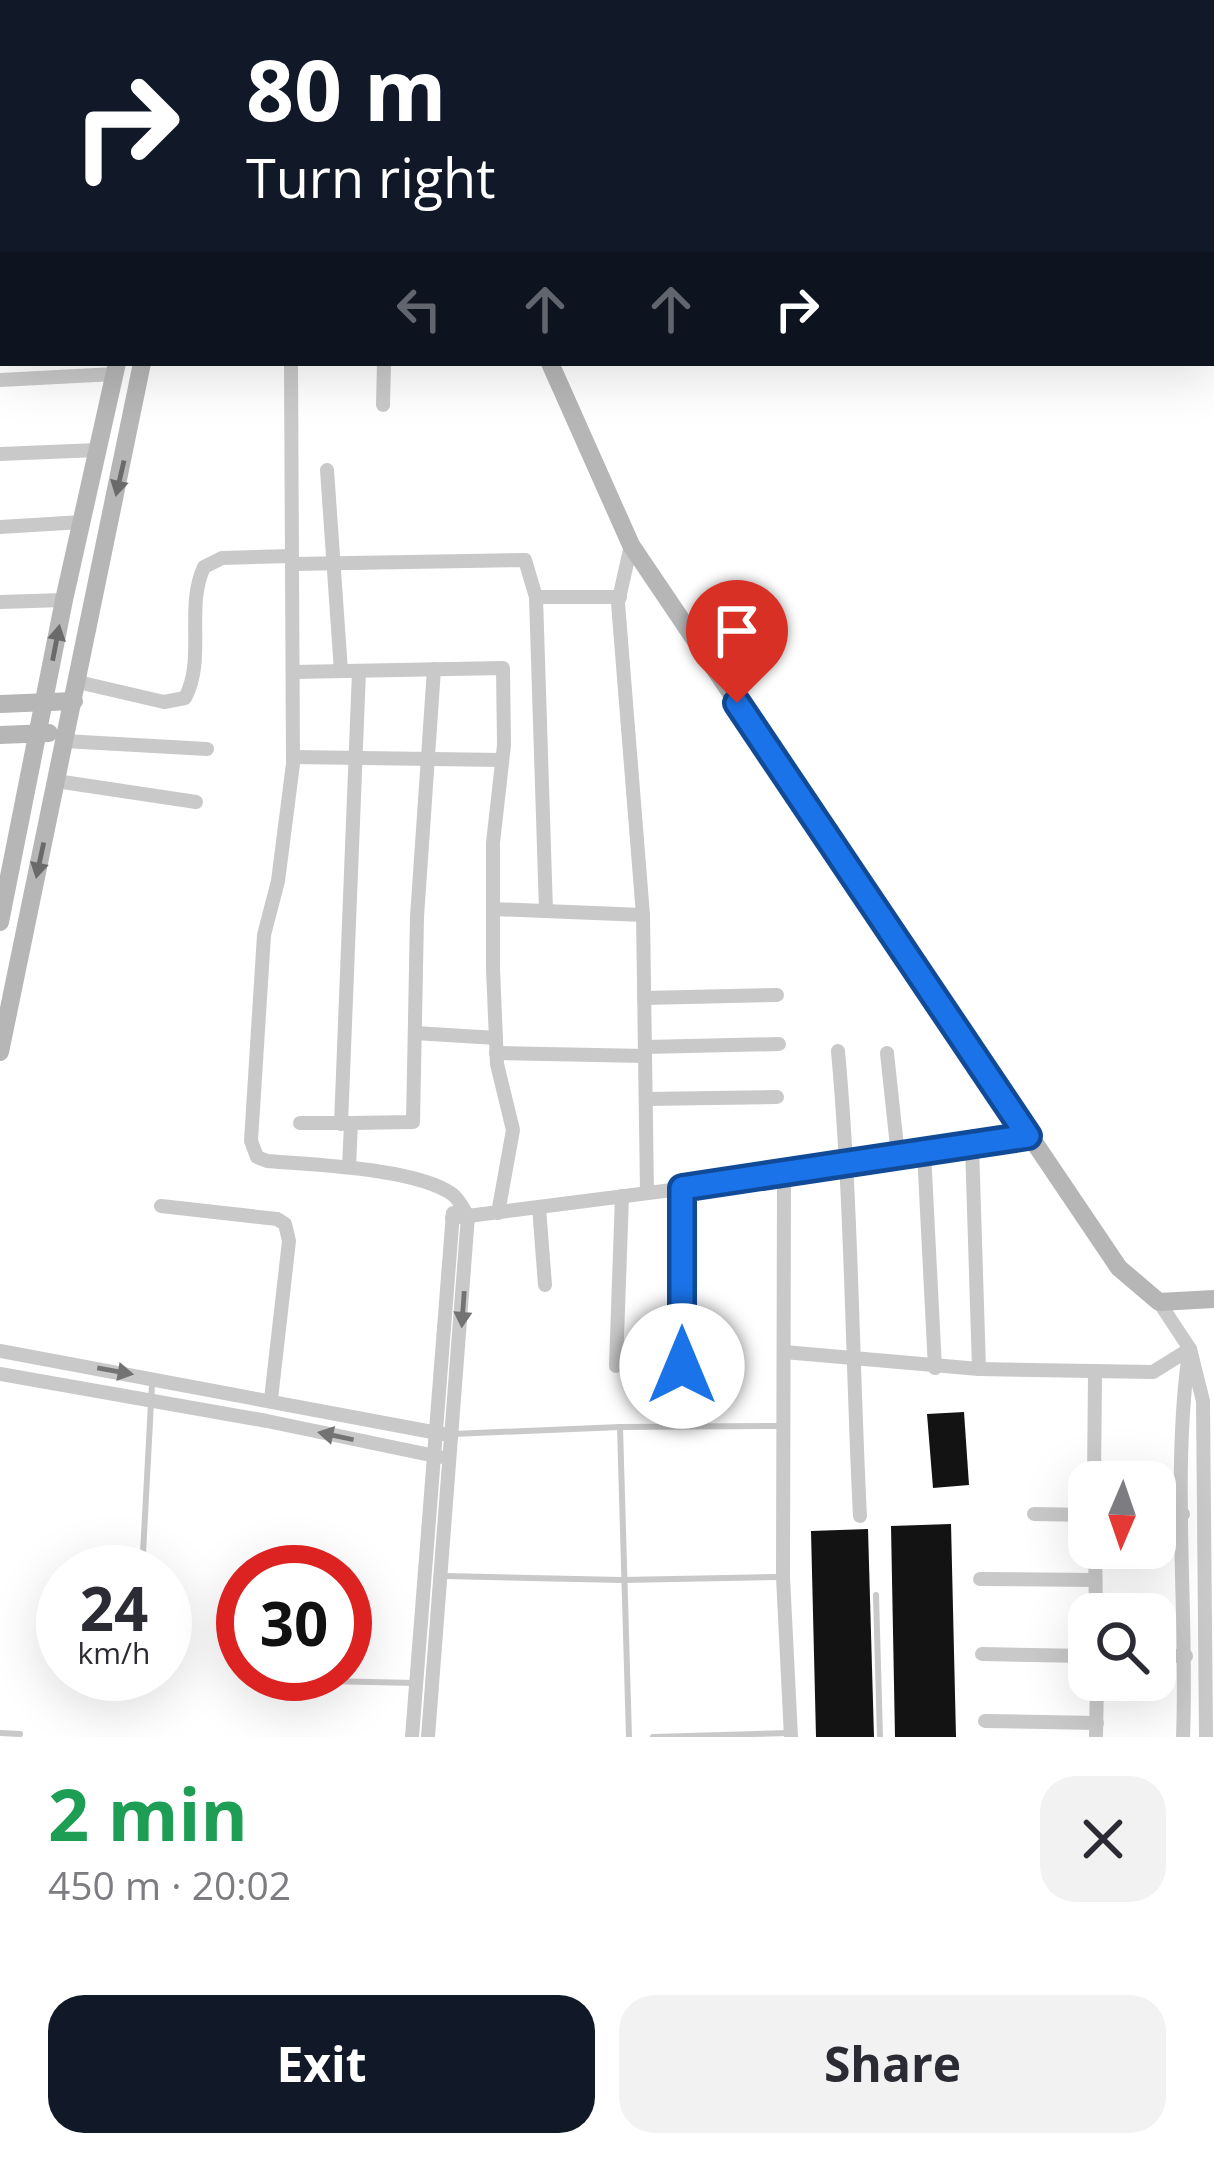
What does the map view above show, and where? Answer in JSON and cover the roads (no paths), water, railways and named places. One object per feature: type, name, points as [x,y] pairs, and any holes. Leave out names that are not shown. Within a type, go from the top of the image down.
[{"type":"street","points":[[0,1052],[141,366]]},
{"type":"street","points":[[291,366],[292,757],[278,881],[264,935],[251,1141],[257,1157],[267,1161],[349,1167],[419,1181],[455,1196],[460,1217],[446,1434],[412,1737]]},
{"type":"street","points":[[383,405],[385,366]]},
{"type":"street","points":[[551,366],[631,545],[1119,1268],[1159,1302],[1190,1349],[1208,1400],[1210,1710],[1205,1737]]},
{"type":"street","points":[[0,380],[116,369],[0,922]]},
{"type":"street","points":[[0,454],[98,449]]},
{"type":"street","points":[[327,470],[341,671]]},
{"type":"street","points":[[0,527],[82,522]]},
{"type":"street","points":[[631,545],[620,597],[632,813],[643,915],[647,1192]]},
{"type":"street","points":[[0,704],[45,702],[76,692],[164,702],[185,698],[192,683],[197,589],[204,566],[221,558],[334,563],[525,560],[536,597],[546,911]]},
{"type":"street","points":[[536,597],[620,597]]},
{"type":"street","points":[[0,602],[64,600]]},
{"type":"street","points":[[292,672],[503,668],[493,909],[496,1046],[513,1130],[498,1213]]},
{"type":"street","points":[[300,1124],[413,1122],[417,917],[434,669]]},
{"type":"street","points":[[349,1167],[346,1124],[358,671]]},
{"type":"street","points":[[0,734],[207,749]]},
{"type":"street","points":[[292,757],[502,760]]},
{"type":"street","points":[[56,781],[196,802]]},
{"type":"street","points":[[493,909],[643,915]]},
{"type":"street","points":[[644,998],[777,995]]},
{"type":"street","points":[[415,1033],[496,1046],[645,1051],[779,1044]]},
{"type":"street","points":[[838,1051],[848,1164],[860,1516]]},
{"type":"street","points":[[887,1053],[898,1156]]},
{"type":"street","points":[[646,1099],[777,1097]]},
{"type":"street","points":[[460,1217],[1028,1136]]},
{"type":"street","points":[[972,1144],[980,1369]]},
{"type":"street","points":[[924,1152],[935,1368]]},
{"type":"street","points":[[784,1174],[783,1576],[791,1735]]},
{"type":"street","points":[[682,1188],[682,1366]]},
{"type":"street","points":[[616,1366],[622,1196]]},
{"type":"street","points":[[161,1206],[285,1224],[289,1241],[271,1399]]},
{"type":"street","points":[[539,1208],[544,1286]]},
{"type":"street","points":[[1159,1302],[1214,1299]]},
{"type":"street","points":[[784,1352],[851,1355],[935,1368],[1095,1373],[1153,1372],[1190,1349]]},
{"type":"street","points":[[1183,1737],[1182,1404],[1190,1349]]},
{"type":"street","points":[[0,1351],[446,1434]]},
{"type":"street","points":[[1094,1461],[1095,1373]]},
{"type":"street","points":[[0,1374],[444,1458]]},
{"type":"street","points":[[1034,1514],[1068,1515]]},
{"type":"street","points":[[1176,1514],[1183,1514]]},
{"type":"street","points":[[1095,1569],[1095,1593]]},
{"type":"street","points":[[428,1737],[432,1575]]},
{"type":"street","points":[[980,1579],[1095,1580]]},
{"type":"street","points":[[982,1654],[1068,1656]]},
{"type":"street","points":[[1176,1656],[1186,1656]]},
{"type":"street","points":[[985,1721],[1096,1730]]},
{"type":"lane","points":[[143,1545],[152,1378]]},
{"type":"lane","points":[[620,1426],[629,1737]]},
{"type":"lane","points":[[446,1434],[620,1426],[783,1426]]},
{"type":"lane","points":[[432,1575],[622,1580],[783,1576]]},
{"type":"lane","points":[[876,1595],[880,1737]]},
{"type":"lane","points":[[372,1682],[416,1683]]},
{"type":"lane","points":[[0,1733],[20,1734]]},
{"type":"lane","points":[[653,1737],[791,1735]]}]
